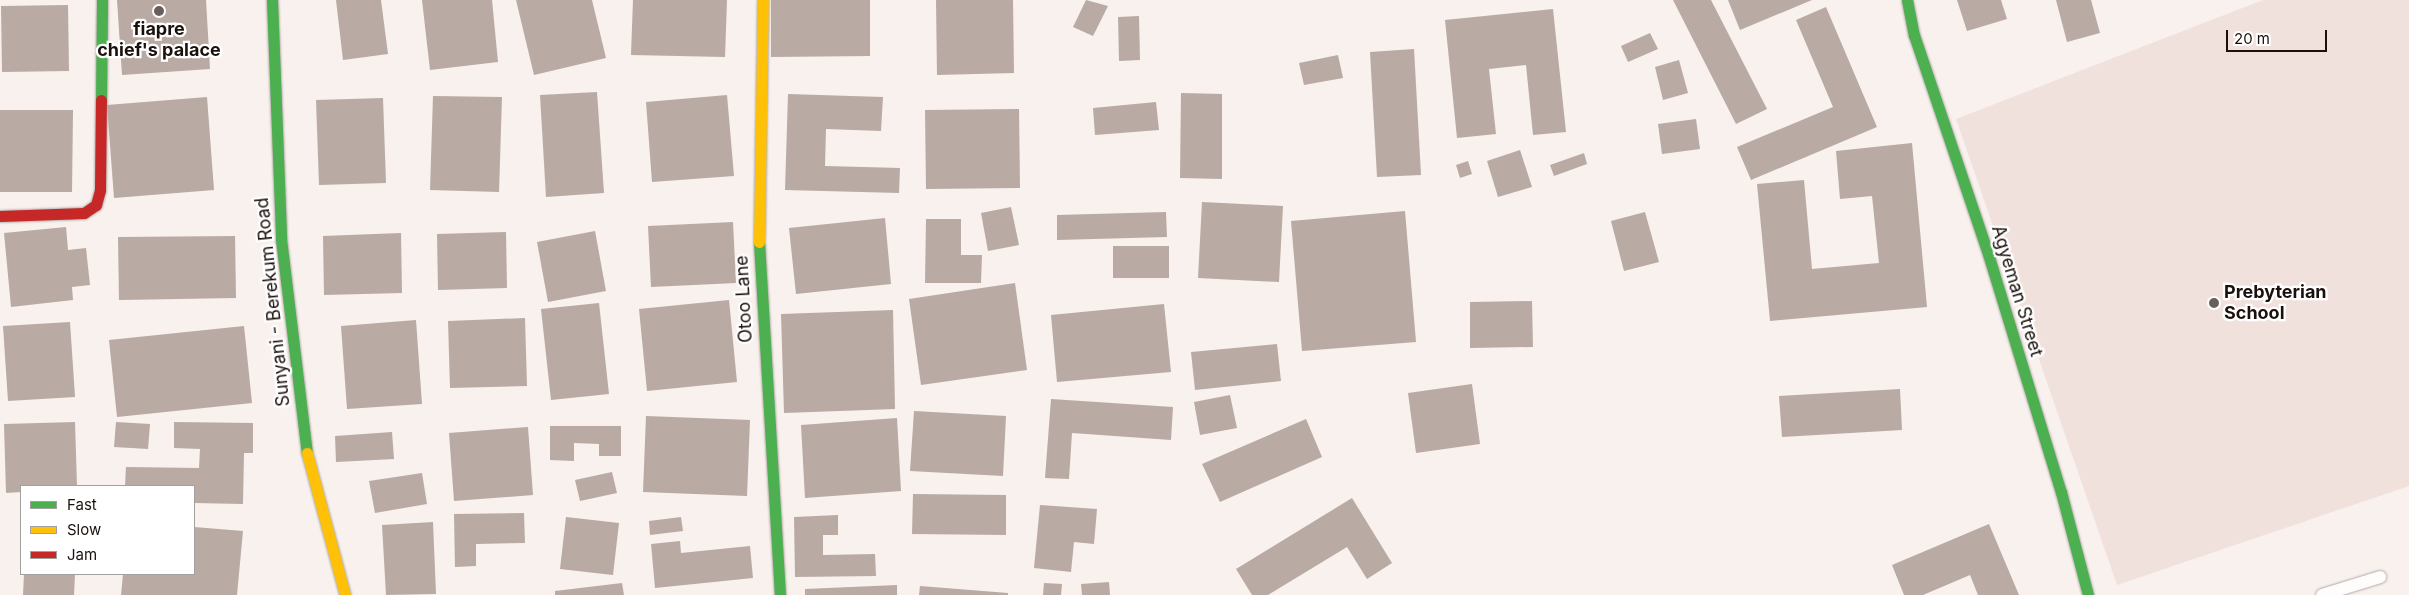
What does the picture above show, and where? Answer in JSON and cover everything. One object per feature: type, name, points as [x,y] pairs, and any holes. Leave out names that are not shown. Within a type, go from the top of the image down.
[{"type":"street","points":[[0,216],[84,213],[96,205],[100,190],[102,0]]},
{"type":"street","name":"Sunyani - Berekum Road","points":[[272,0],[281,240],[308,462],[345,595]]},
{"type":"street","name":"Otoo Lane","points":[[763,0],[759,269],[780,595]]},
{"type":"street","name":"Agyeman Street","points":[[1907,0],[1914,35],[1989,257],[2056,474],[2088,595]]},
{"type":"lane","points":[[2322,595],[2380,577]]},
{"type":"shaded area","name":"Prebyterian School","points":[[2263,0],[2409,0],[2409,486],[2117,585],[1956,119]]},
{"type":"building","points":[[117,0],[206,0],[210,69],[122,75]]},
{"type":"building","points":[[336,0],[381,0],[388,54],[343,60]]},
{"type":"building","points":[[422,0],[492,0],[498,62],[430,70]]},
{"type":"building","points":[[516,0],[592,0],[606,58],[534,75]]},
{"type":"building","points":[[633,0],[727,0],[725,57],[631,55]]},
{"type":"building","points":[[771,0],[870,0],[870,56],[771,57]]},
{"type":"building","points":[[936,0],[1013,0],[1014,73],[937,75]]},
{"type":"building","points":[[1086,0],[1108,6],[1093,36],[1073,27]]},
{"type":"building","points":[[1673,0],[1711,0],[1767,109],[1736,124]]},
{"type":"building","points":[[1728,0],[1812,0],[1740,30]]},
{"type":"building","points":[[1957,0],[2001,0],[2007,19],[1967,31]]},
{"type":"building","points":[[2056,0],[2091,0],[2100,33],[2067,42]]},
{"type":"building","points":[[68,5],[69,71],[2,72],[1,6]]},
{"type":"building","points":[[1826,7],[1877,127],[1751,180],[1737,147],[1833,107],[1796,20]]},
{"type":"building","points":[[1553,9],[1566,132],[1533,135],[1526,65],[1489,69],[1496,134],[1457,138],[1445,20]]},
{"type":"building","points":[[1139,16],[1140,60],[1119,61],[1118,17]]},
{"type":"building","points":[[1650,33],[1658,49],[1628,62],[1621,46]]},
{"type":"building","points":[[1414,49],[1421,175],[1377,177],[1370,52]]},
{"type":"building","points":[[1338,55],[1343,78],[1304,85],[1299,63]]},
{"type":"building","points":[[1679,60],[1688,93],[1663,100],[1655,67]]},
{"type":"building","points":[[597,92],[604,193],[546,197],[540,95]]},
{"type":"building","points":[[1181,93],[1222,94],[1222,179],[1180,178]]},
{"type":"building","points":[[788,94],[883,97],[881,131],[826,129],[825,166],[900,168],[899,193],[785,190]]},
{"type":"building","points":[[727,95],[734,176],[652,182],[646,102]]},
{"type":"building","points":[[433,96],[502,97],[499,192],[430,190]]},
{"type":"building","points":[[207,97],[214,190],[114,198],[107,105]]},
{"type":"building","points":[[383,98],[386,183],[319,185],[316,100]]},
{"type":"building","points":[[1156,102],[1159,130],[1095,135],[1093,108]]},
{"type":"building","points":[[1019,109],[1020,188],[926,189],[925,110]]},
{"type":"building","points":[[0,110],[73,110],[72,192],[0,192]]},
{"type":"building","points":[[1696,119],[1700,149],[1662,154],[1658,124]]},
{"type":"building","points":[[1912,143],[1927,307],[1770,321],[1757,184],[1804,180],[1812,269],[1879,263],[1872,196],[1840,199],[1836,151]]},
{"type":"building","points":[[1520,150],[1532,187],[1498,197],[1487,161]]},
{"type":"building","points":[[1584,153],[1587,164],[1554,176],[1550,165]]},
{"type":"building","points":[[1468,161],[1472,174],[1460,178],[1456,165]]},
{"type":"building","points":[[1202,202],[1283,206],[1279,282],[1198,278]]},
{"type":"building","points":[[1011,207],[1019,245],[988,251],[981,213]]},
{"type":"building","points":[[1405,211],[1416,342],[1302,351],[1291,221]]},
{"type":"building","points":[[1166,212],[1167,237],[1057,240],[1057,215]]},
{"type":"building","points":[[1645,212],[1659,262],[1624,271],[1611,221]]},
{"type":"building","points":[[885,218],[891,284],[796,294],[789,228]]},
{"type":"building","points":[[926,219],[961,219],[961,255],[982,255],[981,283],[925,283]]},
{"type":"building","points":[[733,222],[736,283],[651,287],[648,226]]},
{"type":"building","points":[[66,227],[68,250],[86,248],[90,285],[72,287],[73,300],[11,307],[4,233]]},
{"type":"building","points":[[595,231],[606,291],[548,302],[537,242]]},
{"type":"building","points":[[506,232],[507,288],[438,290],[437,234]]},
{"type":"building","points":[[401,233],[402,293],[324,295],[323,236]]},
{"type":"building","points":[[235,236],[236,298],[119,300],[118,237]]},
{"type":"building","points":[[1113,246],[1169,246],[1169,278],[1113,278]]},
{"type":"building","points":[[1015,283],[1027,370],[921,385],[909,299]]},
{"type":"building","points":[[729,300],[737,382],[647,391],[639,309]]},
{"type":"building","points":[[1532,301],[1533,347],[1470,348],[1470,302]]},
{"type":"building","points":[[599,303],[609,394],[551,400],[541,309]]},
{"type":"building","points":[[1164,304],[1171,372],[1057,382],[1051,315]]},
{"type":"building","points":[[893,310],[895,409],[784,413],[781,314]]},
{"type":"building","points":[[525,318],[527,386],[450,388],[448,321]]},
{"type":"building","points":[[416,320],[422,404],[347,409],[341,326]]},
{"type":"building","points":[[70,322],[75,397],[8,401],[3,326]]},
{"type":"building","points":[[244,326],[252,403],[117,417],[109,340]]},
{"type":"building","points":[[1277,344],[1281,381],[1195,390],[1191,352]]},
{"type":"building","points":[[1472,384],[1480,444],[1416,453],[1408,393]]},
{"type":"building","points":[[1900,389],[1902,430],[1782,437],[1779,396]]},
{"type":"building","points":[[1230,395],[1237,428],[1200,435],[1194,402]]},
{"type":"building","points":[[1051,399],[1173,407],[1171,440],[1072,433],[1069,479],[1045,478]]},
{"type":"building","points":[[914,411],[1006,416],[1003,476],[910,471]]},
{"type":"building","points":[[646,416],[750,420],[747,496],[643,492]]},
{"type":"building","points":[[897,418],[901,491],[805,498],[801,425]]},
{"type":"building","points":[[1306,419],[1322,457],[1220,502],[1202,464]]},
{"type":"building","points":[[75,422],[77,485],[20,485],[20,492],[6,493],[4,424]]},
{"type":"building","points":[[116,422],[150,424],[148,449],[114,447]]},
{"type":"building","points":[[174,422],[253,423],[253,453],[244,453],[243,504],[195,503],[195,485],[125,485],[126,467],[199,468],[200,449],[174,448]]},
{"type":"building","points":[[550,426],[621,426],[621,456],[599,456],[599,444],[574,443],[574,461],[550,460]]},
{"type":"building","points":[[528,427],[533,495],[454,501],[449,433]]},
{"type":"building","points":[[392,432],[394,459],[336,462],[335,436]]},
{"type":"building","points":[[612,472],[617,493],[580,501],[575,480]]},
{"type":"building","points":[[422,473],[427,504],[375,513],[369,481]]},
{"type":"building","points":[[913,494],[1006,495],[1006,535],[912,534]]},
{"type":"building","points":[[1352,498],[1392,563],[1367,579],[1347,547],[1268,595],[1252,595],[1236,569]]},
{"type":"building","points":[[1040,505],[1097,509],[1094,544],[1074,542],[1071,572],[1034,568]]},
{"type":"building","points":[[524,513],[525,543],[476,544],[476,566],[455,567],[454,514]]},
{"type":"building","points":[[838,515],[838,535],[823,535],[823,555],[875,554],[876,576],[795,577],[794,517]]},
{"type":"building","points":[[566,517],[619,523],[613,575],[560,569]]},
{"type":"building","points":[[681,517],[683,531],[650,535],[649,521]]},
{"type":"building","points":[[433,522],[436,594],[386,595],[382,525]]},
{"type":"building","points":[[1989,524],[2019,595],[1978,595],[1970,575],[1923,595],[1904,595],[1892,565]]},
{"type":"building","points":[[195,527],[243,531],[237,595],[121,595],[123,575],[195,575]]},
{"type":"building","points":[[680,541],[681,553],[750,546],[753,578],[655,588],[651,544]]},
{"type":"building","points":[[24,575],[75,575],[74,595],[23,595]]},
{"type":"building","points":[[1109,582],[1110,595],[1082,595],[1081,584]]},
{"type":"building","points":[[622,583],[624,595],[555,595],[555,591]]},
{"type":"building","points":[[1044,583],[1062,584],[1061,595],[1043,595]]},
{"type":"building","points":[[897,585],[897,595],[805,595],[805,589]]},
{"type":"building","points":[[920,586],[1008,593],[1008,595],[919,595]]},
{"type":"traffic: fast","points":[[101,100],[102,0]]},
{"type":"traffic: fast","points":[[272,0],[281,239],[307,453]]},
{"type":"traffic: fast","points":[[1907,0],[1914,35],[1989,257],[2061,492],[2088,595]]},
{"type":"traffic: fast","points":[[759,242],[780,595]]},
{"type":"traffic: slow","points":[[759,242],[763,0]]},
{"type":"traffic: slow","points":[[307,453],[345,595]]},
{"type":"traffic: jam","points":[[0,216],[84,213],[96,205],[100,190],[101,100]]},
{"type":"place","name":"fiapre chief's palace","points":[[159,11]]},
{"type":"place","name":"Prebyterian School","points":[[2214,303]]}]
